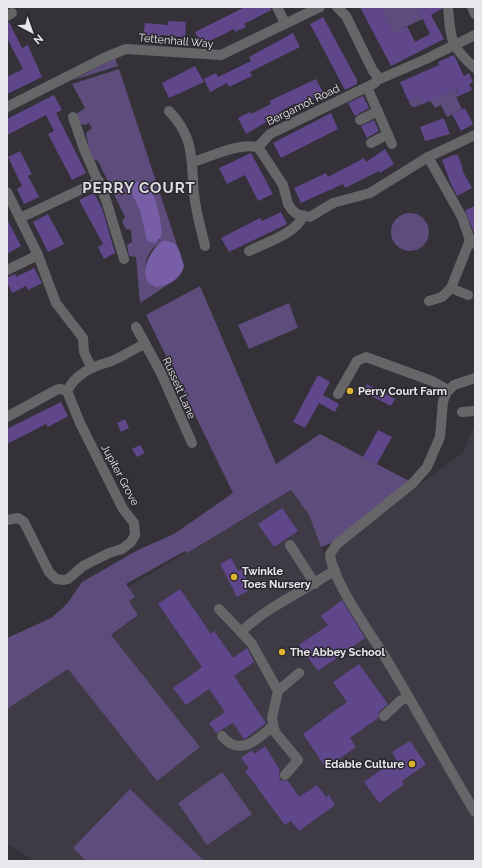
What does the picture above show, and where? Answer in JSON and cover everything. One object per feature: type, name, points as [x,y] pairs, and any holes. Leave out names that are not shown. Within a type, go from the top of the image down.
[{"type":"street","points":[[277,7],[285,23]]},
{"type":"street","name":"Tettenhall Way","points":[[7,107],[106,57],[126,50],[221,56],[320,7]]},
{"type":"street","points":[[337,7],[346,16],[378,78],[388,77],[475,35]]},
{"type":"street","points":[[448,7],[450,34],[454,46],[475,68]]},
{"type":"street","points":[[472,7],[475,14]]},
{"type":"street","name":"Bergamot Road","points":[[258,147],[270,134],[375,83],[378,78]]},
{"type":"street","points":[[367,87],[392,144]]},
{"type":"street","points":[[169,111],[177,119],[191,147],[194,162],[195,196],[205,246]]},
{"type":"street","points":[[360,120],[378,111]]},
{"type":"street","points":[[73,118],[84,149],[110,209],[124,259]]},
{"type":"street","points":[[371,143],[388,134]]},
{"type":"street","points":[[194,162],[239,147],[258,147],[283,185],[288,204],[297,214],[310,217],[333,203],[370,193],[428,156],[475,135]]},
{"type":"street","points":[[428,156],[462,217],[472,242],[451,288],[442,297],[429,301]]},
{"type":"street","points":[[20,218],[99,181]]},
{"type":"street","points":[[7,192],[38,255],[56,303],[83,338],[84,352],[91,367]]},
{"type":"street","points":[[249,251],[294,228],[303,216]]},
{"type":"street","points":[[7,270],[38,255]]},
{"type":"street","points":[[451,288],[468,295]]},
{"type":"street","name":"Russett Lane","points":[[136,327],[182,416],[185,430],[192,443]]},
{"type":"street","points":[[7,418],[56,390],[61,389],[67,391],[76,379],[91,367],[108,362],[145,344]]},
{"type":"street","points":[[338,394],[357,361],[366,356],[432,381],[448,390]]},
{"type":"street","points":[[475,378],[454,385],[448,390],[444,401],[440,437],[427,467],[413,483],[337,544],[330,554],[331,564],[348,596],[475,812]]},
{"type":"street","name":"Jupiter Grove","points":[[7,520],[18,518],[24,522],[49,572],[53,577],[61,580],[68,579],[83,566],[122,549],[131,542],[135,535],[134,523],[123,509],[80,423],[67,391]]},
{"type":"street","points":[[462,412],[475,411]]},
{"type":"street","points":[[290,546],[315,584]]},
{"type":"street","points":[[241,632],[253,621],[275,606],[315,584],[335,570]]},
{"type":"street","points":[[219,609],[252,644],[278,691]]},
{"type":"street","points":[[285,775],[298,760],[275,732],[272,718],[278,691],[299,673]]},
{"type":"street","points":[[384,716],[400,701],[408,697]]},
{"type":"street","points":[[222,736],[232,745],[243,746],[252,742],[274,726]]},
{"type":"shaded area","points":[[380,7],[417,7],[423,19],[403,28],[408,39],[384,52]]},
{"type":"shaded area","points":[[115,58],[118,66],[73,80]]},
{"type":"shaded area","points":[[119,69],[178,248],[171,241],[163,242],[151,251],[147,258],[146,272],[148,280],[153,286],[168,284],[178,278],[140,303],[136,257],[129,256],[127,245],[132,242],[131,230],[126,229],[122,222],[125,217],[98,161],[91,159],[86,133],[92,128],[89,123],[85,125],[81,124],[76,114],[85,108],[72,84]],"holes":[[[136,182],[141,182],[152,190],[162,232],[159,241],[145,231],[140,211],[132,195],[132,185]]]},
{"type":"shaded area","points":[[455,87],[459,96],[456,97],[462,109],[447,117],[441,105],[435,108],[430,101],[415,107],[411,106],[408,100],[416,97]]},
{"type":"shaded area","points":[[136,182],[142,183],[148,187],[158,209],[162,232],[161,237],[155,243],[147,241],[140,211],[132,195],[132,185]]},
{"type":"shaded area","points":[[410,213],[420,216],[426,222],[429,232],[426,242],[420,248],[410,251],[400,248],[394,242],[391,232],[394,222],[400,216]]},
{"type":"shaded area","points":[[163,241],[172,242],[176,245],[180,252],[184,266],[174,281],[157,287],[150,284],[146,279],[145,272],[146,265],[153,251]]},
{"type":"shaded area","points":[[200,286],[276,464],[320,434],[409,481],[337,541],[321,547],[309,515],[291,490],[187,553],[185,551],[126,584],[135,597],[129,601],[138,615],[111,635],[200,747],[157,781],[68,669],[7,709],[7,638],[51,618],[67,604],[82,582],[138,550],[174,534],[233,493],[146,315]]},
{"type":"shaded area","points":[[289,303],[298,328],[249,349],[238,325]]},
{"type":"shaded area","name":"The Abbey School","points":[[475,424],[475,861],[35,861],[7,844],[7,709],[68,669],[138,615],[129,601],[135,597],[128,587],[291,490],[309,515],[327,561],[337,548],[463,452]]},
{"type":"shaded area","points":[[222,772],[252,814],[207,845],[178,803]]},
{"type":"shaded area","points":[[130,789],[204,861],[86,861],[73,848]]},
{"type":"building","points":[[245,7],[271,7],[271,10],[244,24],[246,27],[235,32],[234,29],[202,45],[195,32]]},
{"type":"building","points":[[360,7],[381,7],[394,34],[407,26],[415,42],[430,34],[417,7],[442,7],[442,9],[431,15],[444,39],[391,66]]},
{"type":"building","points":[[323,17],[357,80],[357,84],[345,90],[310,24]]},
{"type":"building","points":[[168,21],[186,22],[185,37],[160,35],[160,41],[143,39],[145,23],[168,25]]},
{"type":"building","points":[[7,22],[9,22],[22,48],[28,45],[42,77],[7,94],[7,77],[23,69],[7,38]]},
{"type":"building","points":[[293,33],[300,47],[250,72],[252,76],[229,87],[227,83],[210,92],[204,79],[216,73],[218,77],[251,61],[249,57]]},
{"type":"building","points":[[454,55],[464,76],[469,73],[473,82],[469,84],[472,90],[459,96],[456,88],[423,104],[419,96],[408,100],[400,82],[439,65],[438,62]]},
{"type":"building","points":[[195,66],[204,82],[169,98],[162,83]]},
{"type":"building","points":[[316,79],[324,94],[297,106],[296,103],[246,134],[238,118],[250,112],[251,114],[271,104],[269,101]]},
{"type":"building","points":[[54,95],[62,110],[56,113],[86,173],[72,180],[48,134],[54,131],[46,115],[7,135],[7,119]]},
{"type":"building","points":[[363,96],[369,108],[355,116],[348,103]]},
{"type":"building","points":[[465,108],[473,124],[461,131],[452,114]]},
{"type":"building","points":[[331,113],[338,129],[281,158],[273,143]]},
{"type":"building","points":[[444,119],[450,134],[425,141],[420,127]]},
{"type":"building","points":[[374,120],[379,131],[367,138],[361,126]]},
{"type":"building","points":[[385,149],[394,164],[380,173],[379,171],[345,188],[343,184],[301,203],[294,188],[326,173],[328,177],[364,158],[366,162]]},
{"type":"building","points":[[20,151],[32,174],[28,176],[39,197],[24,204],[17,189],[22,186],[8,157]]},
{"type":"building","points":[[251,153],[273,194],[258,201],[245,175],[227,184],[219,168]]},
{"type":"building","points":[[458,155],[463,169],[462,170],[472,188],[457,196],[442,160]]},
{"type":"building","points":[[94,193],[102,208],[115,253],[104,259],[98,247],[103,244],[79,200]]},
{"type":"building","points":[[475,206],[475,235],[465,210]]},
{"type":"building","points":[[281,212],[287,224],[229,252],[221,238],[260,218],[262,221]]},
{"type":"building","points":[[48,214],[64,244],[48,252],[33,222]]},
{"type":"building","points":[[7,219],[21,246],[7,254]]},
{"type":"building","points":[[34,268],[42,283],[28,290],[26,286],[12,293],[7,282],[7,278],[15,274],[16,277]]},
{"type":"building","points":[[318,375],[330,382],[323,395],[339,404],[335,412],[319,403],[305,428],[293,422]]},
{"type":"building","points":[[367,384],[395,399],[391,406],[363,392]]},
{"type":"building","points":[[61,402],[68,416],[48,427],[46,424],[7,444],[7,429]]},
{"type":"building","points":[[125,419],[129,428],[121,432],[117,423]]},
{"type":"building","points":[[378,430],[392,437],[377,464],[363,457]]},
{"type":"building","points":[[140,445],[145,453],[137,457],[132,449]]},
{"type":"building","points":[[282,508],[298,531],[274,547],[258,524]]},
{"type":"building","name":"Twinkle Toes Nursery","points":[[231,558],[238,571],[241,569],[250,585],[245,587],[248,591],[237,597],[220,564]]},
{"type":"building","points":[[180,589],[211,634],[214,631],[233,658],[247,648],[254,662],[234,676],[266,723],[244,739],[233,723],[216,733],[209,723],[225,712],[209,689],[186,705],[173,688],[202,667],[158,604]]},
{"type":"building","points":[[342,600],[365,638],[318,671],[299,645],[328,625],[321,616]]},
{"type":"building","points":[[359,664],[388,704],[379,712],[378,718],[350,738],[356,747],[326,768],[303,734],[347,702],[333,682]]},
{"type":"building","points":[[410,741],[426,764],[402,781],[404,784],[379,803],[364,782],[396,759],[392,752]]},
{"type":"building","points":[[265,746],[280,770],[280,780],[288,781],[299,797],[317,785],[326,797],[329,795],[335,805],[299,831],[291,821],[285,825],[245,771],[249,768],[241,758],[252,750],[254,754]]},
{"type":"place","name":"Perry Court Farm","points":[[350,391]]},
{"type":"place","name":"Twinkle Toes Nursery","points":[[234,577]]},
{"type":"place","name":"The Abbey School","points":[[282,652]]},
{"type":"place","name":"Edable Culture","points":[[412,764]]},
{"type":"district","name":"PERRY COURT","points":[[139,188]]}]
